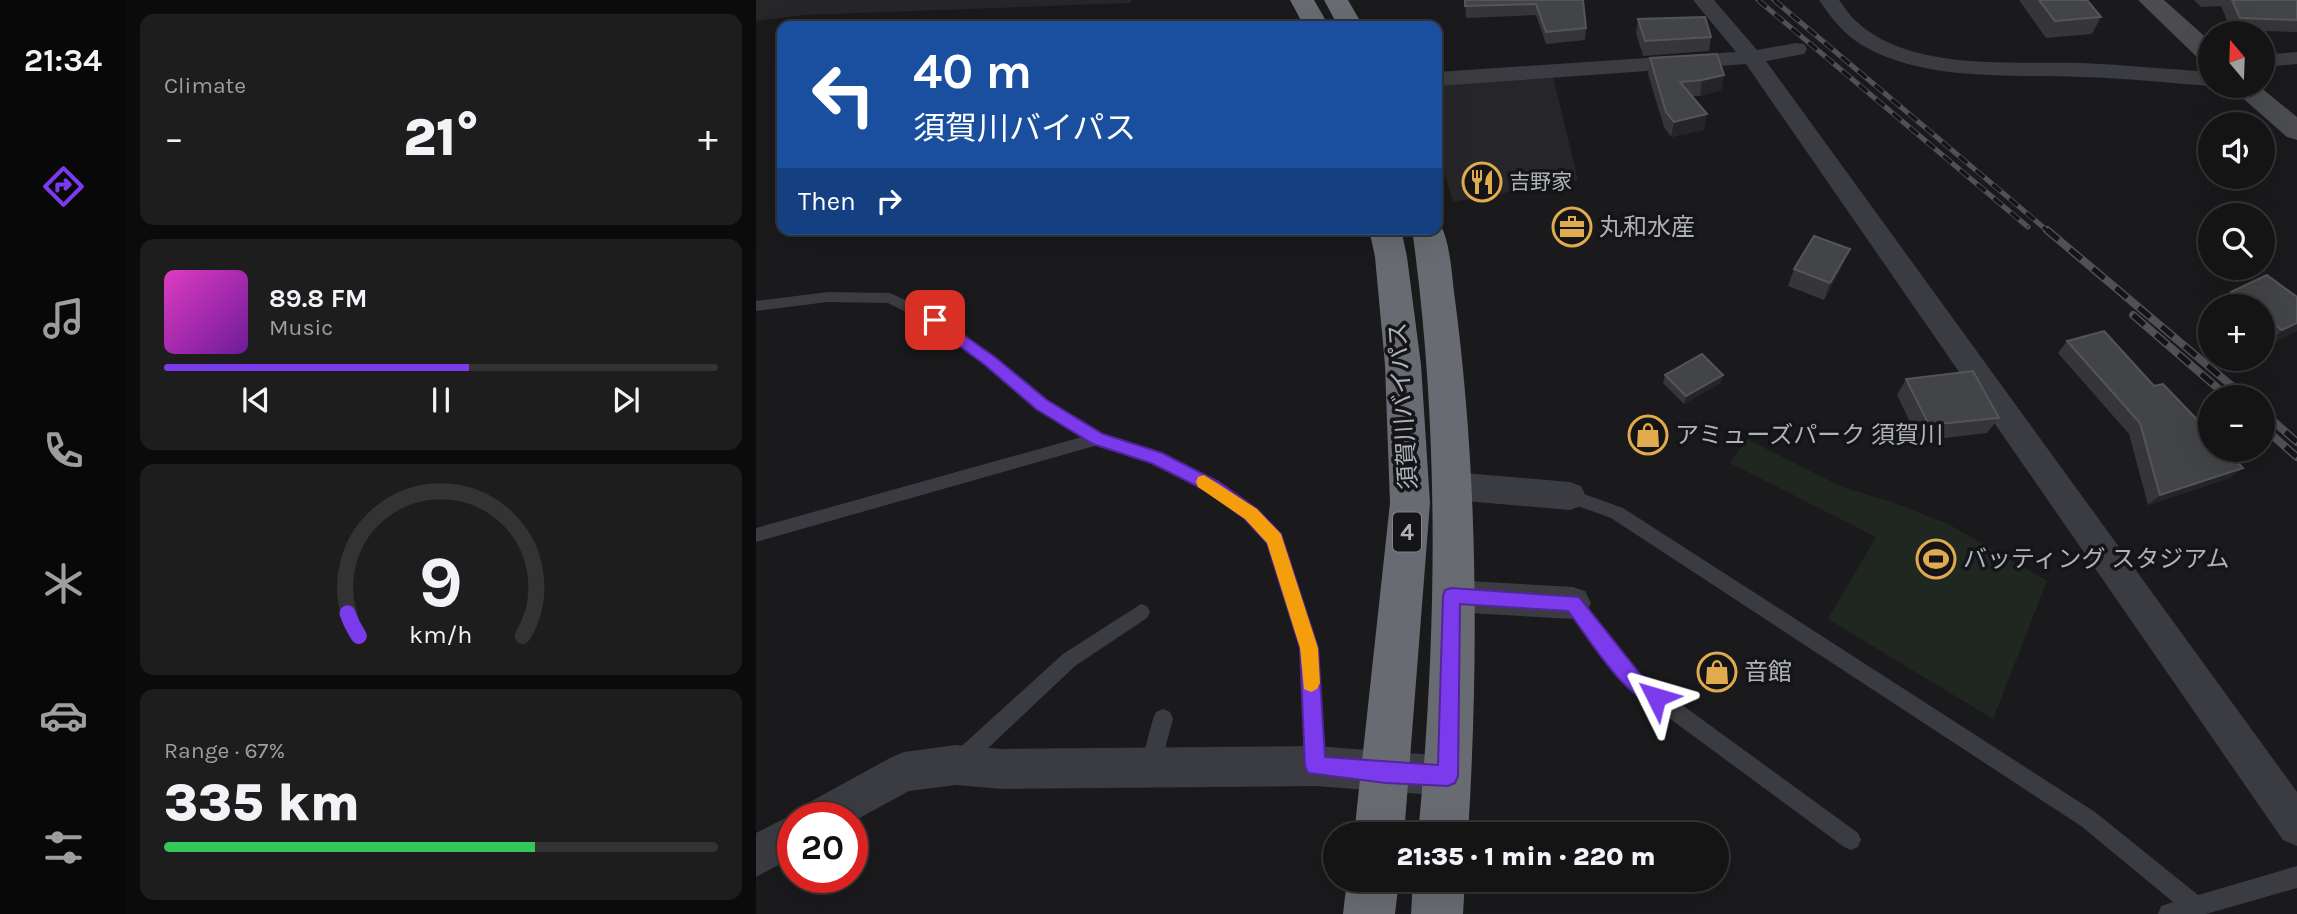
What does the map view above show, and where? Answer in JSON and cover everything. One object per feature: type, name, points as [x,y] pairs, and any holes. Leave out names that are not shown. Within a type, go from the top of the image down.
[{"type":"highway","points":[[1302,0],[1313,21]]},
{"type":"highway","points":[[1336,0],[1347,21]]},
{"type":"highway","name":"須賀川バイパス","points":[[1380,822],[1410,503],[1403,365],[1386,235]]},
{"type":"highway","name":"須賀川バイパス","points":[[1429,235],[1438,286],[1453,486],[1448,776],[1444,822]]},
{"type":"highway","points":[[1369,914],[1372,892]]},
{"type":"highway","points":[[1437,914],[1438,892]]},
{"type":"street","points":[[1703,0],[1752,57],[2297,826]]},
{"type":"street","points":[[1829,0],[1862,38],[1901,54],[1948,65],[2085,70],[2198,78]]},
{"type":"street","points":[[2150,0],[2198,44]]},
{"type":"street","points":[[1442,79],[1752,57],[1796,49]]},
{"type":"street","points":[[2275,60],[2297,58]]},
{"type":"street","points":[[2258,98],[2297,131]]},
{"type":"street","points":[[1453,486],[1570,496]]},
{"type":"street","points":[[1451,596],[1573,603]]},
{"type":"street","points":[[849,802],[904,772],[956,765],[1002,769],[1315,766],[1386,774],[1448,776]]},
{"type":"street","points":[[756,856],[777,844]]},
{"type":"lane","points":[[756,306],[828,296],[890,298],[935,320],[990,361],[1042,405],[1098,439],[1156,458],[1213,486],[1251,514],[1275,539],[1309,648],[1315,766]]},
{"type":"lane","points":[[756,535],[1098,439]]},
{"type":"lane","points":[[1570,496],[1617,513],[2088,819],[2193,905]]},
{"type":"lane","points":[[1573,603],[1634,681],[1851,840]]},
{"type":"lane","points":[[956,765],[1069,660],[1141,612]]},
{"type":"lane","points":[[1150,767],[1163,719]]},
{"type":"lane","points":[[2169,914],[2297,877]]},
{"type":"shaded area","points":[[756,0],[1131,0],[1131,3],[803,15],[756,21]]},
{"type":"shaded area","points":[[1553,76],[1578,180],[1453,202],[1442,165],[1442,83]]},
{"type":"shaded area","name":"バッティング スタジアム","points":[[1747,439],[1842,487],[1892,502],[1950,525],[2047,581],[1993,719],[1828,619],[1876,537],[1730,463]]},
{"type":"building","points":[[1465,0],[1583,0],[1586,28],[1546,32],[1536,4],[1465,6]]},
{"type":"building","points":[[2039,0],[2087,0],[2101,17],[2055,21]]},
{"type":"building","points":[[2232,0],[2297,0],[2297,20],[2240,18]]},
{"type":"building","points":[[1705,17],[1711,37],[1645,41],[1638,19]]},
{"type":"building","points":[[1717,54],[1724,75],[1680,82],[1707,114],[1674,122],[1666,112],[1650,58]]},
{"type":"building","points":[[1814,236],[1850,249],[1830,283],[1794,269]]},
{"type":"building","points":[[2256,280],[2274,280],[2297,297],[2297,323],[2282,330],[2275,325],[2275,294],[2231,292]]},
{"type":"building","points":[[2104,331],[2154,386],[2163,384],[2198,420],[2198,462],[2237,462],[2243,468],[2160,495],[2140,423],[2067,341]]},
{"type":"building","points":[[1702,354],[1723,375],[1686,396],[1665,375]]},
{"type":"building","points":[[1973,371],[1999,418],[1929,425],[1906,379]]},
{"type":"railway","points":[[1758,0],[2028,227]]},
{"type":"railway","points":[[1774,0],[2049,232]]},
{"type":"railway","points":[[2047,230],[2231,385]]},
{"type":"railway","points":[[2133,315],[2214,385]]},
{"type":"railway","points":[[2275,423],[2297,442]]},
{"type":"railway","points":[[2275,438],[2297,457]]},
{"type":"slow traffic","points":[[1204,482],[1251,514],[1275,539],[1309,648],[1311,683]]},
{"type":"place","name":"吉野家","points":[[1482,182]]},
{"type":"place","name":"丸和水産","points":[[1572,227]]},
{"type":"place","name":"アミューズパーク 須賀川","points":[[1648,435]]},
{"type":"place","name":"バッティング スタジアム","points":[[1936,559]]},
{"type":"place","name":"音館","points":[[1717,672]]},
{"type":"route","points":[[935,320],[990,361],[1042,405],[1098,439],[1156,458],[1213,486],[1251,514],[1275,539],[1309,648],[1315,766],[1386,774],[1448,776],[1451,596],[1573,603],[1634,681],[1656,697]]}]
